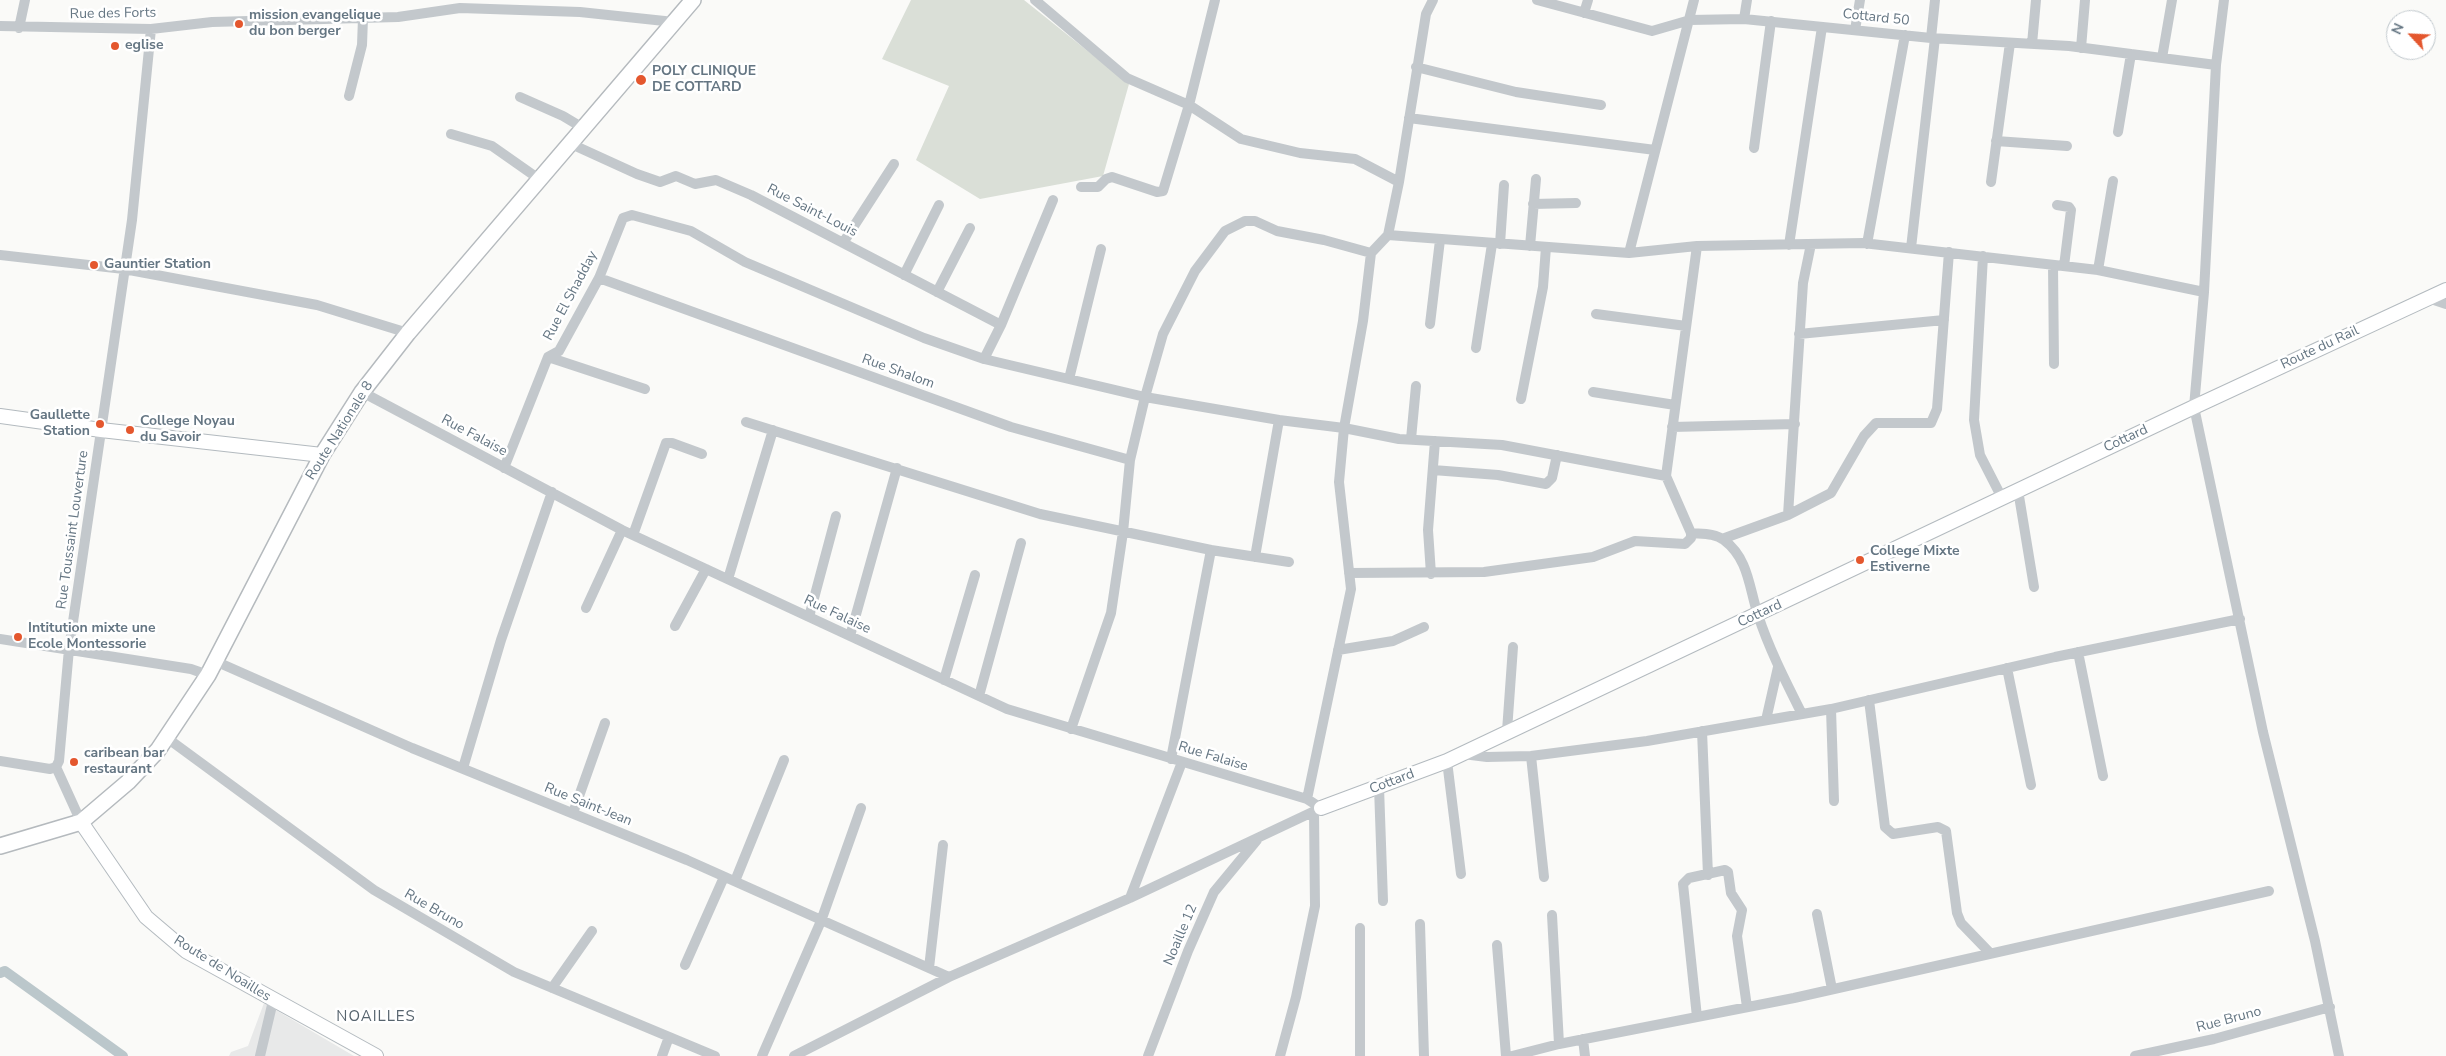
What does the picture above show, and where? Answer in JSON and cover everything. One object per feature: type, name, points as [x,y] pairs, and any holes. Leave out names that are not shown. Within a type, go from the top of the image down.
[{"type":"main road","name":"Route Nationale 8","points":[[0,846],[81,822],[128,782],[167,738],[208,676],[322,455],[362,392],[408,333],[569,143],[694,0]]},
{"type":"street","points":[[19,28],[25,0]]},
{"type":"street","points":[[1035,0],[1127,78],[1189,105],[1240,139],[1300,153],[1355,159],[1399,182]]},
{"type":"street","points":[[1081,187],[1098,187],[1106,179],[1112,177],[1157,192],[1163,191],[1189,105],[1215,0]]},
{"type":"street","points":[[1307,799],[1349,601],[1349,573],[1339,482],[1344,428],[1371,253],[1388,235],[1399,182],[1426,14],[1433,0]]},
{"type":"street","name":"Cottard 50","points":[[1537,0],[1652,31],[1690,20],[1744,19],[1933,38],[2081,48],[2216,65]]},
{"type":"street","points":[[1584,13],[1588,0]]},
{"type":"street","points":[[1629,252],[1694,0]]},
{"type":"street","points":[[1744,19],[1747,0]]},
{"type":"street","points":[[1856,30],[1860,0]]},
{"type":"street","points":[[1911,248],[1933,38],[1935,0]]},
{"type":"street","points":[[2032,44],[2036,0]]},
{"type":"street","points":[[2081,48],[2085,0]]},
{"type":"street","points":[[2162,58],[2172,0]]},
{"type":"street","points":[[2224,0],[2216,65],[2204,292],[2194,407],[2263,732],[2330,1007],[2339,1056]]},
{"type":"street","name":"Rue des Forts","points":[[0,26],[19,28],[151,29],[212,22],[398,17],[460,8],[580,12],[674,22]]},
{"type":"street","points":[[349,96],[360,55],[362,18]]},
{"type":"street","points":[[1754,148],[1771,22]]},
{"type":"street","points":[[1789,244],[1822,27]]},
{"type":"street","name":"Rue Toussaint Louverture","points":[[56,767],[59,762],[69,649],[132,220],[151,29]]},
{"type":"street","points":[[1867,244],[1905,35]]},
{"type":"street","points":[[1991,182],[2010,42]]},
{"type":"street","points":[[2118,132],[2131,54]]},
{"type":"street","points":[[1416,67],[1516,92],[1601,104]]},
{"type":"street","points":[[520,97],[563,116],[583,128]]},
{"type":"street","points":[[1408,118],[1655,150]]},
{"type":"street","points":[[451,134],[492,146],[539,179]]},
{"type":"street","points":[[1996,141],[2066,146]]},
{"type":"street","name":"Rue Saint-Louis","points":[[569,143],[637,174],[660,182],[676,176],[695,184],[716,180],[752,195],[1001,325]]},
{"type":"street","points":[[843,243],[894,164]]},
{"type":"street","points":[[1530,246],[1536,179]]},
{"type":"street","points":[[2098,270],[2112,181]]},
{"type":"street","points":[[1476,348],[1496,244],[1504,185]]},
{"type":"street","points":[[1053,200],[1001,325],[984,359],[1145,396],[1279,420],[1411,439],[1502,444],[1666,476]]},
{"type":"street","points":[[1533,204],[1576,203]]},
{"type":"street","points":[[904,275],[939,205]]},
{"type":"street","points":[[2054,364],[2059,265],[2071,210],[2069,207],[2057,205]]},
{"type":"street","name":"Rue El Shadday","points":[[504,468],[548,357],[559,351],[599,278],[625,217],[632,215],[691,231],[745,262],[924,338],[984,359]]},
{"type":"street","points":[[1071,729],[1111,613],[1123,532],[1130,460],[1145,396],[1163,334],[1195,271],[1225,231],[1245,221],[1255,221],[1277,231],[1324,240],[1371,253]]},
{"type":"street","points":[[937,292],[970,228]]},
{"type":"street","points":[[1388,235],[1629,252],[1697,246],[1867,244],[2098,270],[2204,292]]},
{"type":"street","points":[[1430,324],[1440,240]]},
{"type":"street","points":[[1788,515],[1803,283],[1811,244]]},
{"type":"street","points":[[1349,573],[1431,574],[1484,572],[1593,557],[1635,541],[1685,544],[1691,538],[1691,533],[1666,476],[1697,246]]},
{"type":"street","points":[[1521,399],[1543,287],[1546,247]]},
{"type":"street","points":[[1069,379],[1101,249]]},
{"type":"street","points":[[1722,538],[1788,515],[1835,489],[1852,455],[1864,436],[1876,423],[1931,422],[1937,409],[1950,252]]},
{"type":"street","points":[[0,255],[124,269],[317,305],[408,333]]},
{"type":"street","points":[[1983,256],[1974,420],[1980,455],[2002,498]]},
{"type":"street","name":"Rue Shalom","points":[[599,278],[1011,427],[1130,460]]},
{"type":"street","name":"Route du Rail","points":[[2194,407],[2446,290]]},
{"type":"street","points":[[2428,298],[2446,304]]},
{"type":"street","points":[[1596,314],[1686,326]]},
{"type":"street","points":[[1799,334],[1944,320]]},
{"type":"street","points":[[548,357],[645,389]]},
{"type":"street","points":[[1411,439],[1416,386]]},
{"type":"street","name":"Rue Falaise","points":[[362,392],[622,530],[1007,709],[1307,799],[1318,809]]},
{"type":"street","points":[[1593,392],[1675,405]]},
{"type":"street","name":"Cottard","points":[[1318,809],[1463,754],[1507,731],[1758,615],[2194,407]]},
{"type":"street","points":[[0,416],[101,430],[322,455]]},
{"type":"street","points":[[1255,557],[1279,420]]},
{"type":"street","points":[[746,422],[1040,514],[1211,550],[1289,562]]},
{"type":"street","points":[[1672,427],[1795,424]]},
{"type":"street","points":[[728,579],[773,430]]},
{"type":"street","points":[[1431,574],[1428,530],[1435,440]]},
{"type":"street","points":[[633,535],[666,443],[672,443],[702,454]]},
{"type":"street","points":[[1433,470],[1498,475],[1546,484],[1552,478],[1557,455]]},
{"type":"street","points":[[850,636],[897,468]]},
{"type":"street","points":[[2018,490],[2034,587]]},
{"type":"street","points":[[463,768],[504,631],[552,492]]},
{"type":"street","points":[[809,617],[836,516]]},
{"type":"street","points":[[586,608],[622,530]]},
{"type":"street","points":[[1691,533],[1722,538],[1747,568],[1758,615],[1778,667],[1802,714]]},
{"type":"street","points":[[979,696],[1021,543]]},
{"type":"street","points":[[1171,759],[1211,550]]},
{"type":"street","points":[[675,626],[706,569]]},
{"type":"street","points":[[944,680],[975,575]]},
{"type":"street","points":[[1463,754],[1531,756],[1702,731],[1831,709],[2078,652],[2240,619]]},
{"type":"street","points":[[1338,650],[1393,640],[1424,627]]},
{"type":"street","points":[[0,639],[191,668],[208,676]]},
{"type":"street","points":[[1507,731],[1513,647]]},
{"type":"street","points":[[2078,652],[2104,776]]},
{"type":"street","name":"Rue Saint-Jean","points":[[215,661],[412,748],[724,877],[949,977]]},
{"type":"street","points":[[1766,720],[1778,667]]},
{"type":"street","points":[[2008,668],[2031,785]]},
{"type":"street","points":[[1869,700],[1884,827],[1893,834],[1938,827],[1946,831],[1957,913],[1961,923],[1990,953]]},
{"type":"street","points":[[1831,709],[1834,801]]},
{"type":"street","points":[[573,813],[605,723]]},
{"type":"street","points":[[1702,731],[1708,875]]},
{"type":"street","name":"Rue Bruno","points":[[167,738],[374,890],[514,972],[715,1056]]},
{"type":"street","points":[[1531,756],[1544,877]]},
{"type":"street","points":[[735,882],[784,760]]},
{"type":"street","points":[[0,761],[50,769],[56,767],[81,822]]},
{"type":"street","points":[[1447,761],[1461,874]]},
{"type":"street","points":[[1130,898],[1182,762]]},
{"type":"street","points":[[1379,787],[1383,901]]},
{"type":"street","points":[[762,1056],[821,921],[861,808]]},
{"type":"street","points":[[794,1056],[949,977],[1130,898],[1318,809],[1315,906],[1296,997],[1280,1056]]},
{"type":"street","name":"Route de Noailles","points":[[81,822],[146,917],[186,951],[273,1001],[376,1056]]},
{"type":"street","name":"Noaille 12","points":[[1148,1056],[1188,951],[1214,892],[1260,837]]},
{"type":"street","points":[[929,968],[943,845]]},
{"type":"street","points":[[1697,1017],[1682,890],[1683,884],[1689,878],[1727,872],[1731,893],[1741,907],[1742,914],[1737,936],[1747,1007]]},
{"type":"street","points":[[685,965],[724,877]]},
{"type":"street","points":[[1512,1056],[1559,1044],[1832,989],[2269,891]]},
{"type":"street","points":[[1817,914],[1832,989]]},
{"type":"street","points":[[1552,915],[1559,1044]]},
{"type":"street","points":[[1420,924],[1424,1056]]},
{"type":"street","points":[[1360,928],[1360,1056]]},
{"type":"street","points":[[552,988],[592,931]]},
{"type":"street","points":[[1498,945],[1506,1056]]},
{"type":"street","points":[[260,1056],[273,1001]]},
{"type":"street","name":"Rue Bruno","points":[[2135,1056],[2214,1039],[2330,1007]]},
{"type":"street","points":[[662,1056],[669,1037]]},
{"type":"street","points":[[1583,1039],[1585,1056]]},
{"type":"shaded area","points":[[911,0],[1024,0],[1129,84],[1103,176],[980,199],[916,160],[949,86],[882,59]]},
{"type":"shaded area","points":[[264,1003],[354,1056],[229,1056],[231,1052],[248,1046]]},
{"type":"waterway","points":[[0,973],[5,971],[123,1056]]},
{"type":"place","name":"mission evangelique du bon berger","points":[[239,24]]},
{"type":"place","name":"eglise","points":[[115,46]]},
{"type":"place","name":"POLY CLINIQUE DE COTTARD","points":[[641,80]]},
{"type":"place","name":"Gauntier Station","points":[[94,265]]},
{"type":"place","name":"Gaullette Station","points":[[100,424]]},
{"type":"place","name":"College Noyau du Savoir","points":[[130,430]]},
{"type":"place","name":"College Mixte Estiverne","points":[[1860,560]]},
{"type":"place","name":"Intitution mixte une Ecole Montessorie","points":[[18,637]]},
{"type":"place","name":"caribean bar restaurant","points":[[74,762]]},
{"type":"district","name":"NOAILLES","points":[[376,1017]]}]
